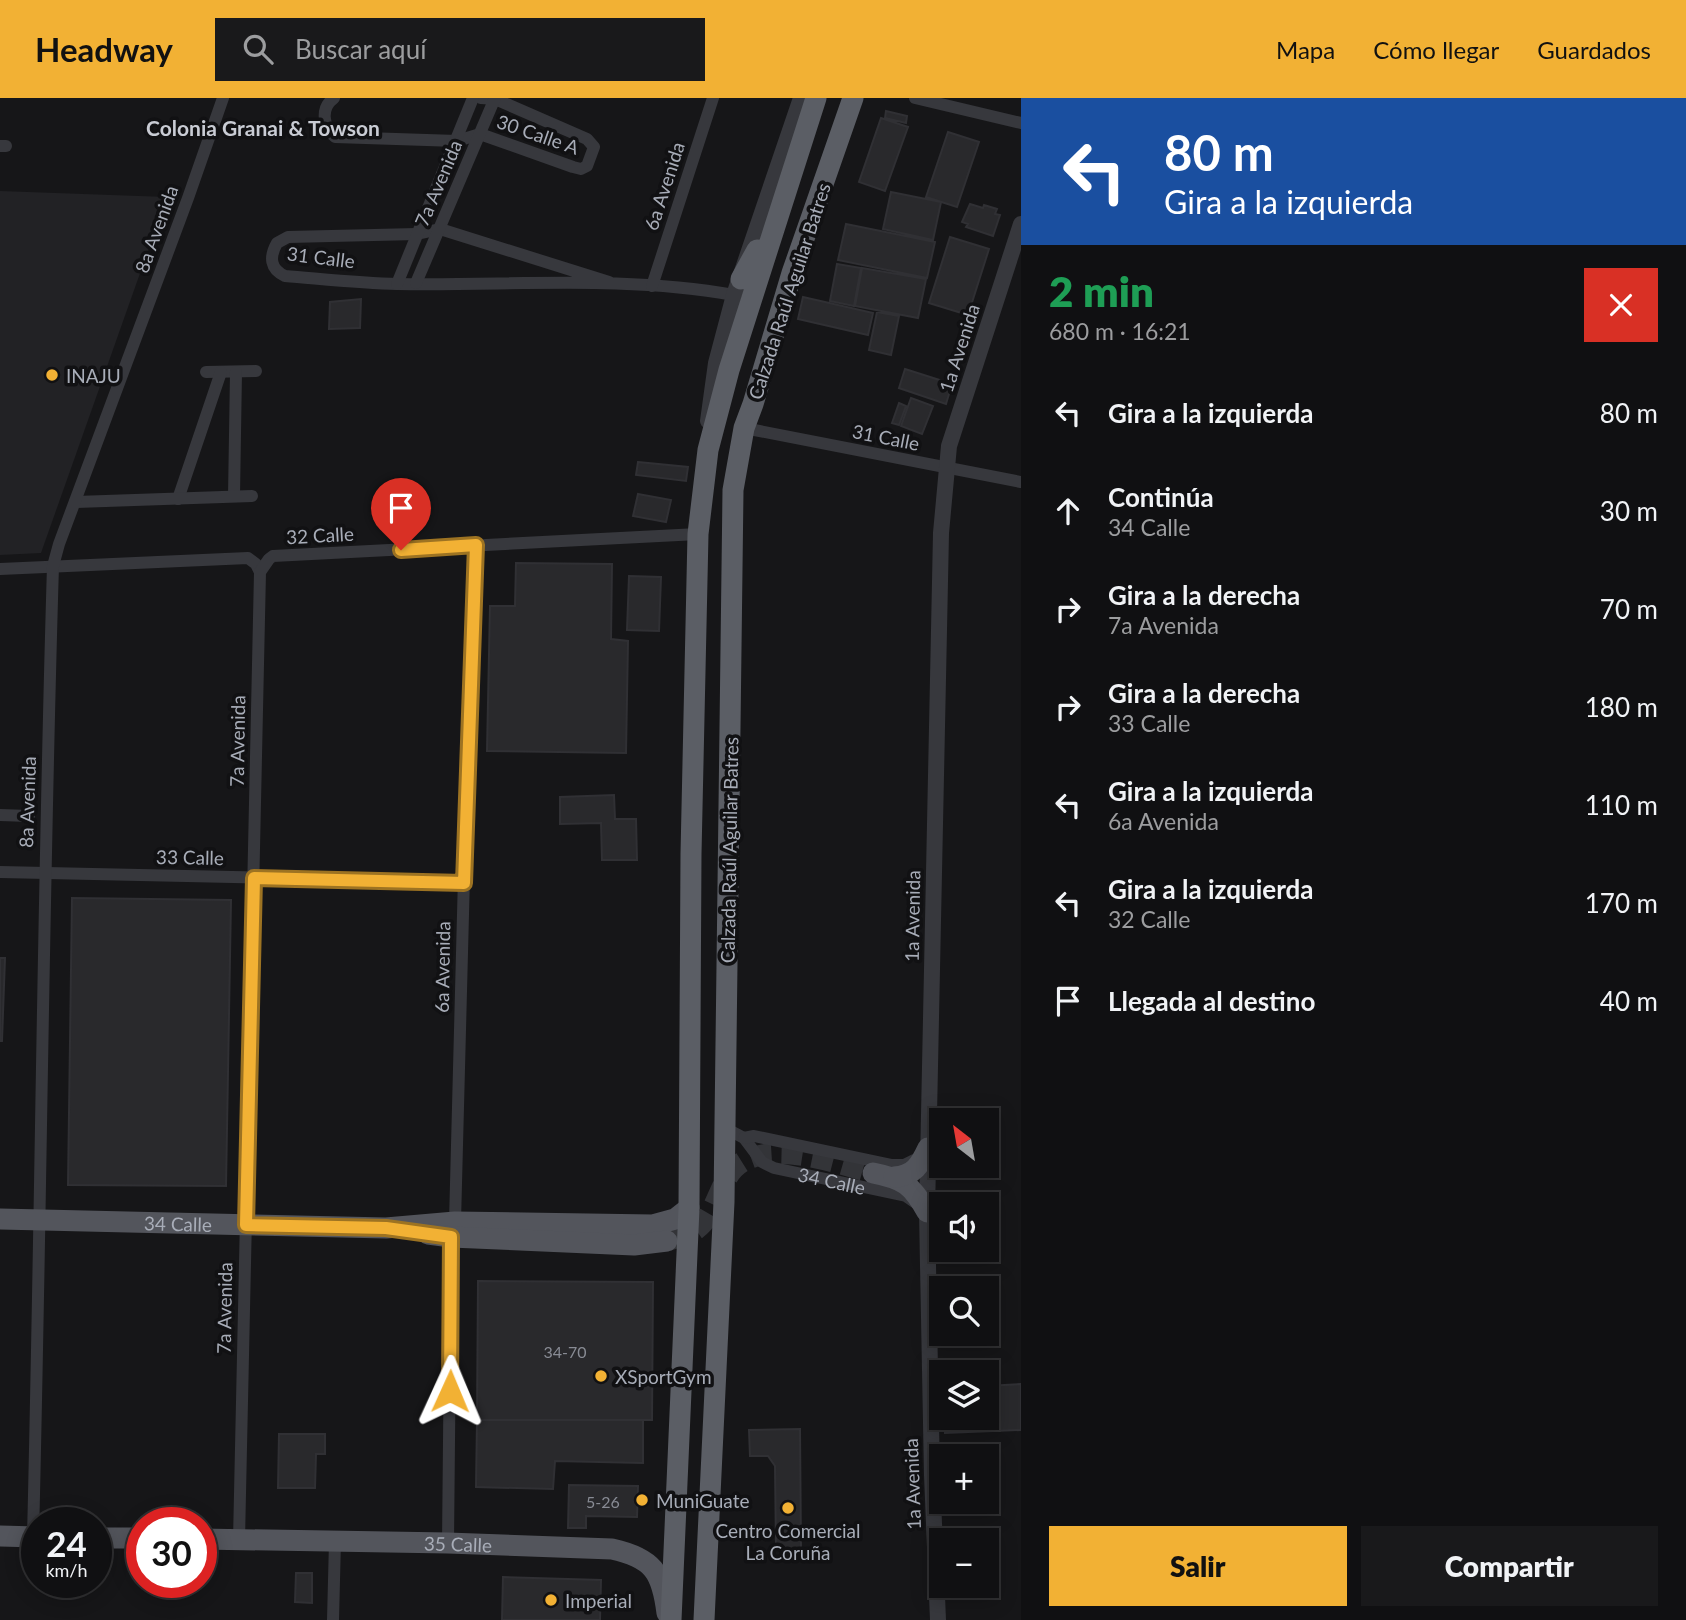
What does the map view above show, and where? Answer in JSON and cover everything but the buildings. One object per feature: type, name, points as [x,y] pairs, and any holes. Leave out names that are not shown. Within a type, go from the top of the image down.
[{"type":"highway","name":"Calzada Raúl Aguilar Batres","points":[[669,1620],[689,1208],[691,855],[698,534],[708,450],[729,370],[816,98]]},
{"type":"highway","name":"Calzada Raúl Aguilar Batres","points":[[704,1620],[724,1215],[734,1133],[733,490],[744,428],[792,273],[853,98]]},
{"type":"highway","points":[[738,287],[778,215]]},
{"type":"main road","points":[[927,1212],[911,1187],[884,1175],[905,1177],[914,1172],[928,1148]]},
{"type":"main road","name":"34 Calle","points":[[0,1219],[453,1230],[653,1225],[675,1219],[689,1208]]},
{"type":"main road","points":[[453,1230],[634,1245],[667,1241]]},
{"type":"main road","points":[[0,1536],[21,1537]]},
{"type":"main road","name":"35 Calle","points":[[217,1539],[612,1549],[634,1553],[649,1563],[658,1574],[669,1620]]},
{"type":"street","name":"8a Avenida","points":[[36,1507],[44,873],[53,566],[223,98]]},
{"type":"street","name":"30 Calle A","points":[[334,98],[325,108],[325,123],[335,137],[457,141],[480,134],[573,167],[581,169],[587,166],[594,147],[587,139],[495,99],[481,98]]},
{"type":"street","name":"7a Avenida","points":[[397,284],[473,98]]},
{"type":"street","name":"6a Avenida","points":[[652,286],[713,98]]},
{"type":"street","points":[[708,450],[707,426],[716,363],[738,287],[801,98]]},
{"type":"street","points":[[915,98],[1021,123]]},
{"type":"street","name":"7a Avenida","points":[[416,283],[495,99]]},
{"type":"street","name":"1a Avenida","points":[[938,1620],[927,1212],[941,533],[949,446],[1021,224]]},
{"type":"street","name":"31 Calle","points":[[609,282],[440,229],[417,233],[288,237],[282,239],[274,249],[272,265],[285,276],[397,284],[609,282],[652,286],[738,287]]},
{"type":"street","points":[[206,372],[256,372]]},
{"type":"street","points":[[178,499],[222,372]]},
{"type":"street","points":[[234,496],[236,372]]},
{"type":"street","name":"31 Calle","points":[[744,428],[1021,482]]},
{"type":"street","points":[[76,502],[252,496]]},
{"type":"street","name":"32 Calle","points":[[260,572],[273,556],[698,534]]},
{"type":"street","name":"6a Avenida","points":[[448,1543],[453,1230],[476,545]]},
{"type":"street","points":[[0,569],[248,558],[256,564],[260,572]]},
{"type":"street","name":"7a Avenida","points":[[239,1540],[260,572]]},
{"type":"street","points":[[0,815],[29,816]]},
{"type":"street","name":"33 Calle","points":[[0,872],[464,883]]},
{"type":"street","name":"34 Calle","points":[[734,1133],[892,1165],[904,1165],[913,1161],[928,1148]]},
{"type":"street","name":"34 Calle","points":[[734,1133],[762,1162],[775,1168],[906,1196],[927,1212]]},
{"type":"street","points":[[775,1168],[769,1162],[767,1153],[774,1143],[779,1141]]},
{"type":"street","points":[[333,1620],[335,1541]]},
{"type":"shaded area","name":"INAJU","points":[[0,191],[167,197],[41,553],[0,555]]},
{"type":"tunnel","points":[[667,1241],[699,1227],[709,1215],[727,1178],[739,1164],[755,1156],[795,1154],[873,1173]]},
{"type":"place","name":"INAJU","points":[[52,375]]},
{"type":"place","name":"XSportGym","points":[[601,1376]]},
{"type":"place","name":"MuniGuate","points":[[642,1500]]},
{"type":"place","name":"Centro Comercial La Coruña","points":[[788,1508]]},
{"type":"place","name":"Imperial","points":[[551,1600]]},
{"type":"district","name":"Colonia Granai & Towson","points":[[263,127]]},
{"type":"route","points":[[401,550],[476,545],[464,883],[254,878],[246,1225],[386,1228],[451,1237],[450,1391]]}]
